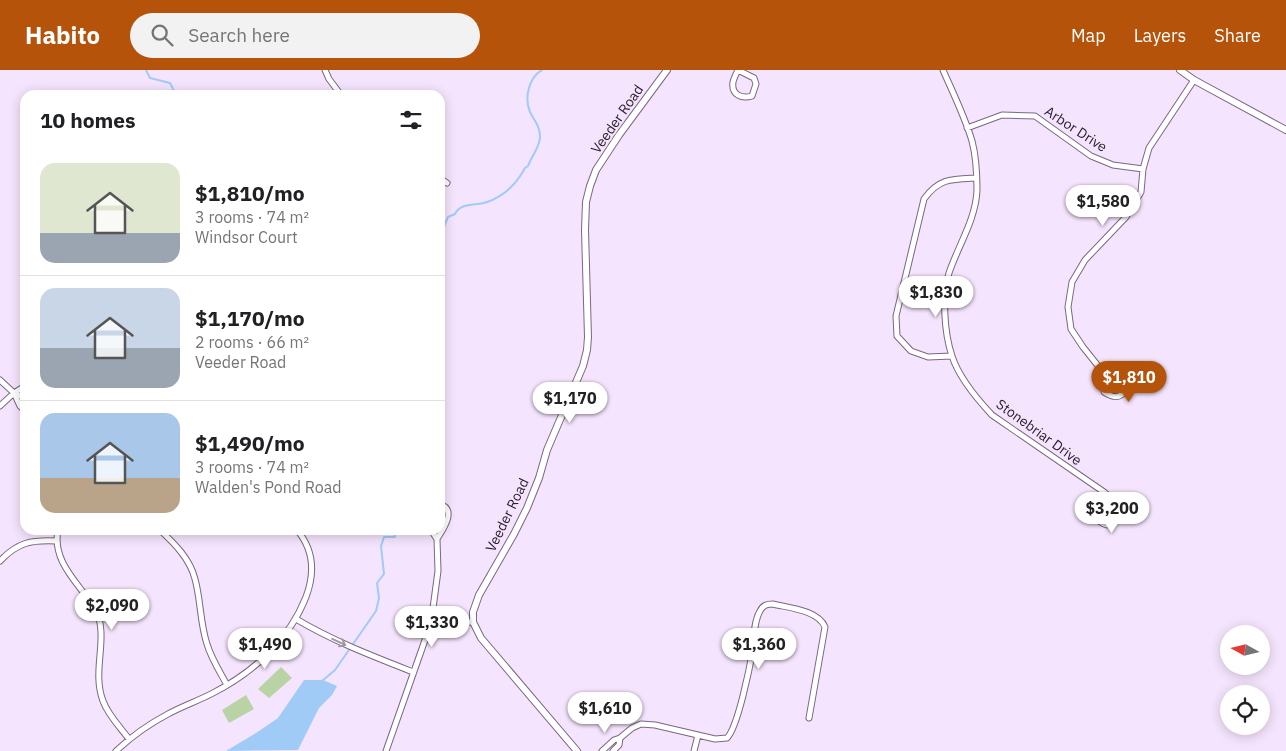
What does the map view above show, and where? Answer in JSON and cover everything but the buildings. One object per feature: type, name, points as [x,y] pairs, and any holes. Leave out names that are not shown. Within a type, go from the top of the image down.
[{"type":"street","points":[[325,70],[337,90]]},
{"type":"street","name":"Veeder Road","points":[[473,622],[473,612],[480,595],[514,534],[535,490],[548,450],[585,358],[588,337],[585,230],[586,202],[590,186],[596,170],[614,142],[668,70]]},
{"type":"street","points":[[738,70],[754,78],[756,84],[752,96],[746,98],[738,96],[734,91],[732,84],[738,70]]},
{"type":"street","name":"Stonebriar Drive","points":[[943,70],[972,140],[976,178],[975,204],[949,274],[944,297],[952,356],[962,377],[992,415],[1104,492],[1118,506],[1119,514],[1116,520],[1107,525],[1101,523],[1097,517],[1096,510],[1104,492]]},
{"type":"street","points":[[1180,70],[1194,80],[1286,130]]},
{"type":"street","points":[[1103,372],[1119,375],[1125,379],[1126,390],[1123,395],[1118,397],[1110,396],[1104,392],[1103,372],[1071,328],[1068,307],[1072,282],[1085,260],[1126,217],[1141,192],[1149,148],[1194,80]]},
{"type":"street","name":"Arbor Drive","points":[[967,128],[1002,115],[1035,116],[1091,156],[1113,166],[1144,169]]},
{"type":"street","points":[[952,356],[928,357],[911,351],[897,336],[896,316],[924,199],[937,184],[949,179],[976,178]]},
{"type":"street","points":[[0,380],[20,395]]},
{"type":"street","points":[[0,406],[20,389]]},
{"type":"street","points":[[14,392],[20,406]]},
{"type":"street","points":[[445,507],[448,517],[445,528]]},
{"type":"street","points":[[57,535],[56,541],[60,558],[67,572],[95,606],[102,627],[98,669],[99,689],[107,711],[129,739]]},
{"type":"street","points":[[165,535],[180,550],[196,579],[202,626],[207,645],[228,685]]},
{"type":"street","points":[[116,751],[129,739],[163,716],[228,685],[249,671],[269,653],[296,619],[308,592],[313,565],[308,547],[300,535]]},
{"type":"street","points":[[386,751],[431,623],[438,571],[438,538],[440,535]]},
{"type":"street","points":[[0,561],[13,548],[23,543],[41,540],[56,541]]},
{"type":"street","points":[[602,751],[614,740],[641,724],[655,725],[721,739],[727,738],[734,727],[751,658],[757,616],[763,606],[767,604],[812,614],[820,619],[825,627],[809,718]]},
{"type":"street","points":[[296,619],[356,650],[413,672]]},
{"type":"street","points":[[431,623],[473,622],[480,638],[577,751]]},
{"type":"street","points":[[694,751],[698,735]]},
{"type":"street","points":[[613,751],[619,745],[620,738]]},
{"type":"green space","points":[[281,667],[292,678],[269,698],[258,689]]},
{"type":"green space","points":[[246,695],[254,709],[229,723],[222,710]]},
{"type":"water","points":[[304,680],[323,680],[337,686],[332,695],[319,708],[298,750],[226,751],[278,718]]},
{"type":"waterway","points":[[146,70],[150,78],[170,83],[174,90]]},
{"type":"waterway","points":[[445,224],[448,217],[455,214],[457,210],[465,206],[483,203],[504,193],[528,166],[539,144],[540,137],[538,127],[528,106],[528,94],[531,83],[542,70]]},
{"type":"waterway","points":[[322,681],[335,670],[376,611],[379,598],[377,583],[384,574],[381,546],[384,537],[395,537],[394,535]]}]
